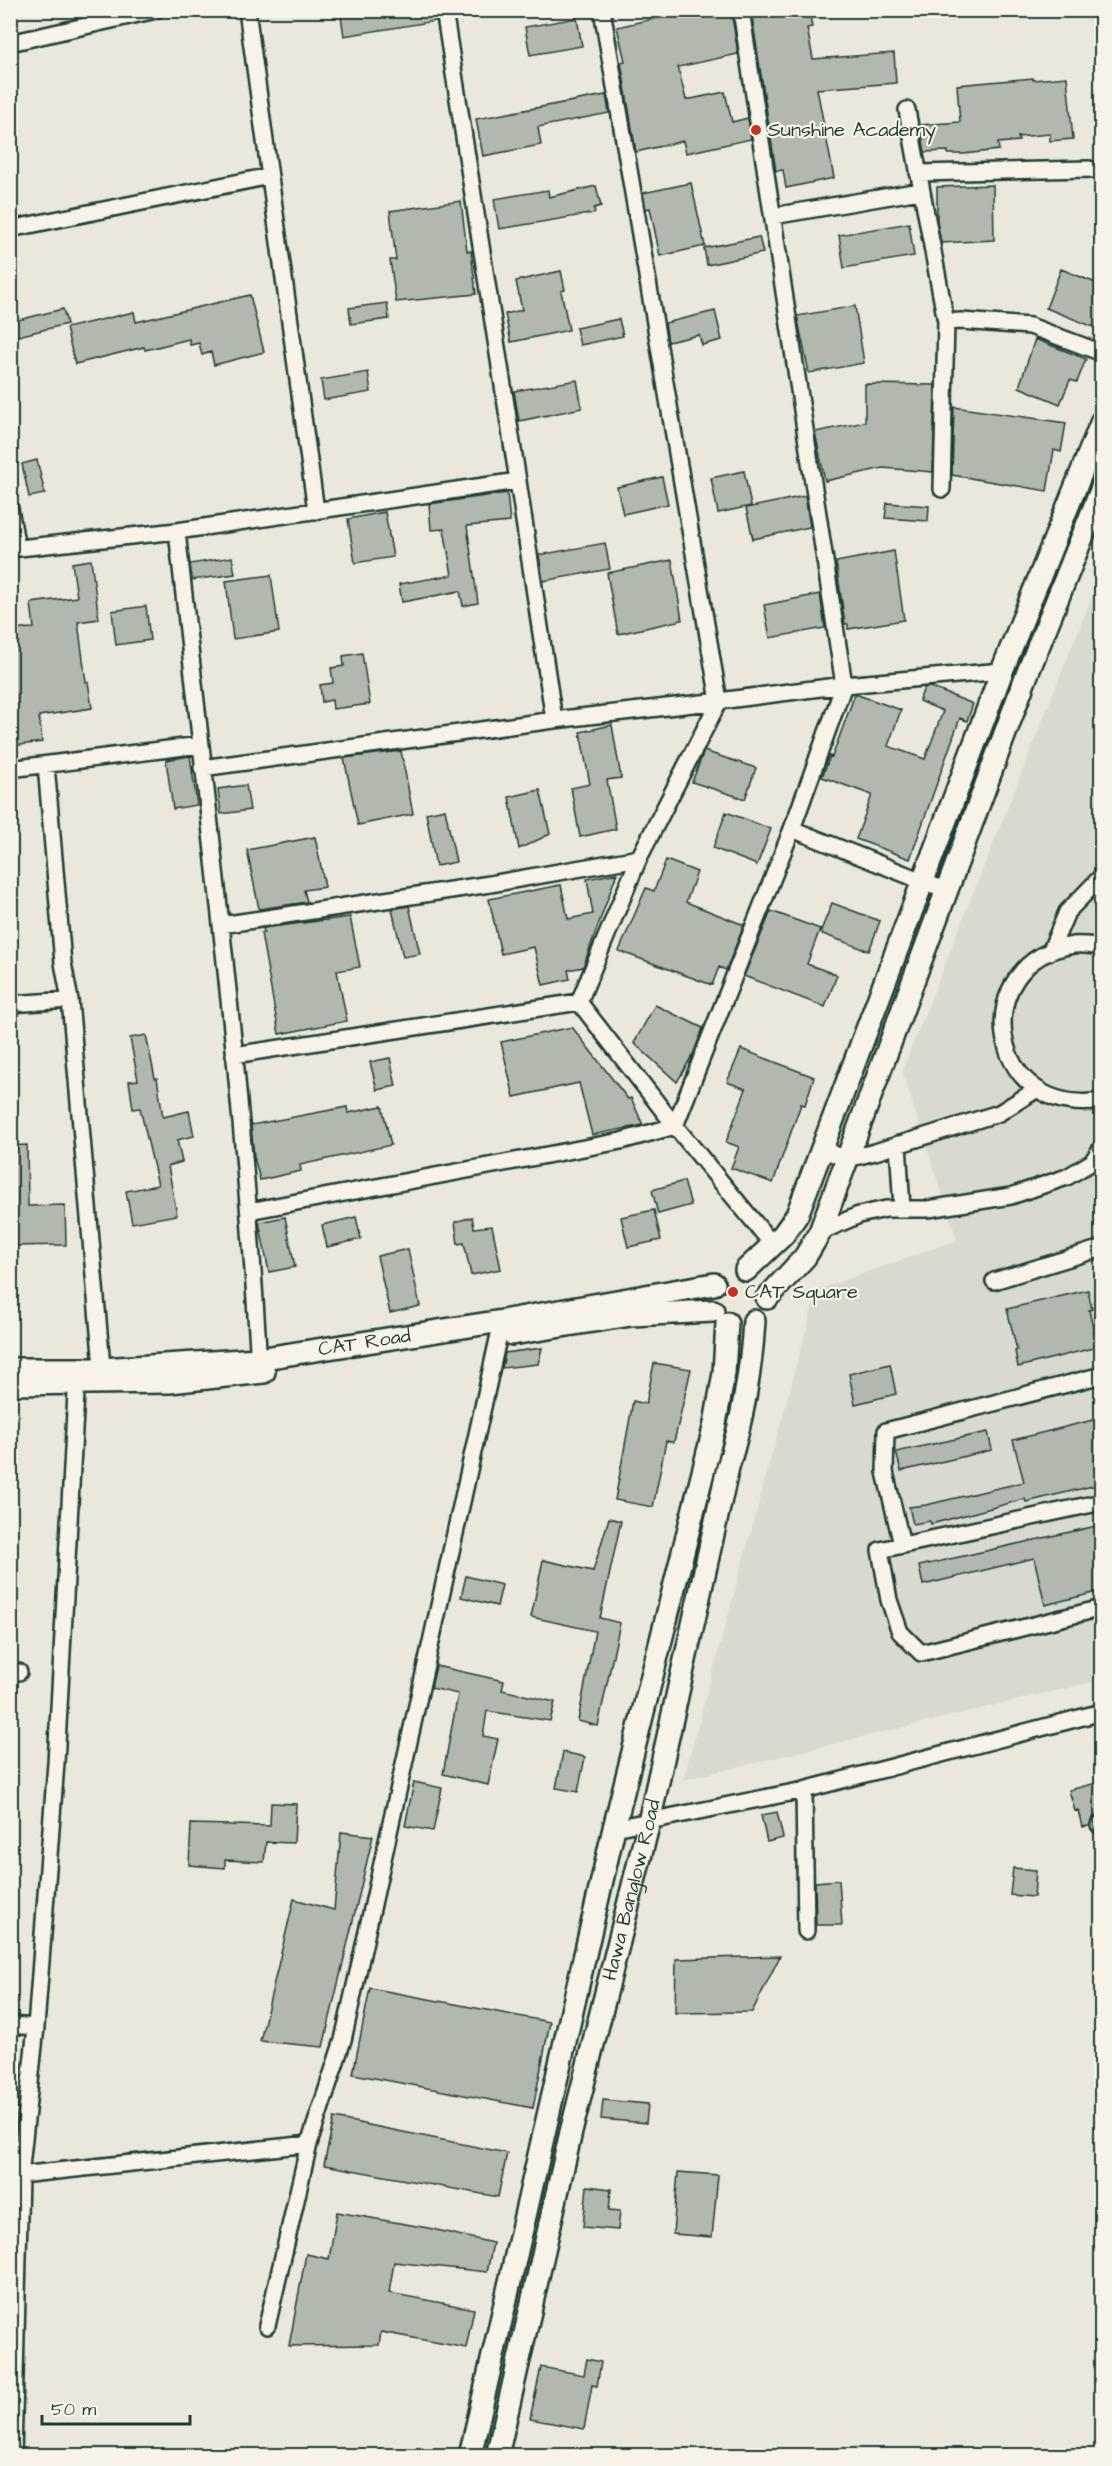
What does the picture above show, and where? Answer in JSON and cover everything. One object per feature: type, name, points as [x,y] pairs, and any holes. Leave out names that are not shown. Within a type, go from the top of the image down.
[{"type":"street","points":[[10,43],[156,10]]},
{"type":"street","points":[[247,10],[316,511]]},
{"type":"street","points":[[444,10],[554,720]]},
{"type":"street","points":[[579,1002],[639,858],[719,701],[602,10]]},
{"type":"street","points":[[675,1126],[792,829],[844,686],[741,10]]},
{"type":"street","points":[[907,110],[945,322],[942,489]]},
{"type":"street","points":[[918,173],[1089,169],[1101,172]]},
{"type":"street","points":[[10,229],[270,176]]},
{"type":"street","points":[[773,216],[920,191]]},
{"type":"street","points":[[945,322],[1030,326],[1101,352]]},
{"type":"street","points":[[746,1270],[773,1245],[798,1215],[1002,671],[1101,421]]},
{"type":"street","points":[[10,509],[14,548],[177,531],[518,481]]},
{"type":"street","points":[[767,1298],[762,1281],[746,1270],[728,1271],[714,1284],[711,1292],[720,1317],[736,1326],[754,1322],[761,1315],[767,1298],[805,1257],[820,1232],[1026,677],[1101,488]]},
{"type":"street","points":[[177,531],[234,1055],[249,1211],[259,1366]]},
{"type":"street","points":[[202,768],[554,720],[844,686],[1002,671]]},
{"type":"street","points":[[10,768],[200,745]]},
{"type":"street","points":[[46,765],[63,963],[70,1000],[103,1376]]},
{"type":"street","points":[[792,829],[947,891]]},
{"type":"street","points":[[221,925],[490,884],[639,858]]},
{"type":"street","points":[[1050,952],[1067,912],[1101,876]]},
{"type":"street","points":[[1101,947],[1075,945],[1050,952],[1029,964],[1014,982],[1005,1005],[1002,1029],[1007,1052],[1018,1073],[1036,1089],[1058,1100],[1082,1104],[1101,1101]]},
{"type":"street","points":[[10,1004],[70,1000]]},
{"type":"street","points":[[579,1002],[675,1126],[773,1245]]},
{"type":"street","points":[[234,1055],[579,1002]]},
{"type":"street","points":[[823,1150],[847,1159],[999,1113],[1036,1089]]},
{"type":"street","points":[[249,1211],[621,1141],[675,1126]]},
{"type":"street","points":[[898,1144],[902,1209]]},
{"type":"street","points":[[820,1232],[859,1215],[886,1209],[928,1209],[1011,1196],[1067,1177],[1092,1162],[1101,1147]]},
{"type":"street","points":[[994,1281],[1101,1248]]},
{"type":"street","name":"CAT Road","points":[[500,1329],[714,1284]]},
{"type":"street","name":"CAT Road","points":[[10,1384],[77,1377],[259,1366],[500,1329],[631,1315],[720,1317]]},
{"type":"street","name":"Hawa Banglow Road","points":[[470,2456],[614,1828],[715,1424],[724,1374],[720,1317]]},
{"type":"street","name":"Hawa Banglow Road","points":[[497,2456],[572,2132],[649,1822],[728,1467],[739,1431],[752,1369],[754,1322]]},
{"type":"street","points":[[267,2326],[309,2144],[343,2040],[500,1329]]},
{"type":"street","name":"CAT Road","points":[[10,1369],[77,1377]]},
{"type":"street","points":[[902,1545],[885,1472],[886,1431],[1101,1375]]},
{"type":"street","points":[[13,2456],[15,2176],[36,2027],[57,1751],[77,1377]]},
{"type":"street","points":[[706,1461],[728,1467]]},
{"type":"street","points":[[1101,1502],[880,1550],[889,1600],[900,1632],[921,1653],[1101,1608]]},
{"type":"street","points":[[614,1828],[804,1790],[1101,1712]]},
{"type":"street","points":[[804,1790],[806,1931]]},
{"type":"street","points":[[10,2025],[36,2027]]},
{"type":"street","points":[[15,2176],[309,2144]]},
{"type":"street","points":[[497,2339],[522,2347]]},
{"type":"shaded area","points":[[1101,574],[1101,1680],[683,1780],[817,1290],[957,1240],[902,1071]]},
{"type":"building","points":[[340,10],[434,10],[436,21],[344,36]]},
{"type":"building","points":[[669,10],[731,10],[738,54],[678,67],[686,100],[725,92],[732,122],[748,118],[751,139],[686,153],[683,141],[636,152],[621,62],[625,61],[617,27],[670,15]]},
{"type":"building","points":[[751,10],[809,10],[812,27],[807,28],[813,59],[894,53],[896,83],[817,89],[834,178],[786,188],[783,170],[776,171]]},
{"type":"building","points":[[577,18],[582,46],[530,55],[525,27]]},
{"type":"building","points":[[1067,77],[1073,139],[1050,141],[1050,134],[1018,137],[1019,141],[998,143],[999,150],[963,154],[948,154],[948,151],[925,152],[920,125],[960,122],[957,85]]},
{"type":"building","points":[[606,95],[609,113],[538,127],[541,145],[483,156],[476,119]]},
{"type":"building","points":[[691,183],[705,246],[660,256],[650,208],[646,209],[643,193]]},
{"type":"building","points":[[993,185],[994,240],[941,243],[937,222],[937,187]]},
{"type":"building","points":[[596,186],[601,206],[594,208],[595,213],[499,229],[494,199],[548,190],[549,197]]},
{"type":"building","points":[[461,201],[467,251],[471,251],[476,294],[396,302],[390,260],[396,260],[390,211]]},
{"type":"building","points":[[909,223],[914,256],[844,268],[839,235]]},
{"type":"building","points":[[759,237],[763,253],[707,265],[704,248]]},
{"type":"building","points":[[1061,269],[1101,285],[1101,330],[1046,308]]},
{"type":"building","points":[[561,271],[565,290],[561,291],[569,330],[511,342],[505,314],[522,310],[516,281]]},
{"type":"building","points":[[250,295],[264,352],[214,365],[211,352],[202,355],[199,343],[190,345],[189,339],[145,350],[144,347],[75,364],[66,328],[134,312],[136,322]]},
{"type":"building","points":[[387,303],[389,319],[351,324],[349,308]]},
{"type":"building","points":[[855,306],[864,363],[809,373],[797,316]]},
{"type":"building","points":[[63,309],[67,324],[10,338],[10,322]]},
{"type":"building","points":[[715,311],[722,340],[702,345],[699,335],[668,342],[665,323]]},
{"type":"building","points":[[619,319],[623,336],[580,345],[576,328]]},
{"type":"building","points":[[1035,339],[1086,359],[1077,382],[1070,380],[1060,404],[1019,387]]},
{"type":"building","points":[[368,372],[371,392],[324,400],[321,380]]},
{"type":"building","points":[[577,380],[582,408],[519,421],[514,391]]},
{"type":"building","points":[[865,384],[935,385],[933,472],[883,468],[825,481],[815,432],[865,422]]},
{"type":"building","points":[[954,407],[1066,423],[1061,452],[1054,450],[1047,491],[952,475]]},
{"type":"building","points":[[37,460],[45,494],[29,497],[22,464]]},
{"type":"building","points":[[744,471],[751,506],[718,513],[711,478]]},
{"type":"building","points":[[662,477],[668,504],[623,514],[617,487]]},
{"type":"building","points":[[507,493],[510,522],[467,526],[478,603],[463,606],[460,591],[402,602],[399,584],[452,575],[444,529],[431,530],[429,504]]},
{"type":"building","points":[[805,496],[810,527],[753,539],[746,508]]},
{"type":"building","points":[[887,503],[929,506],[928,521],[885,518]]},
{"type":"building","points":[[385,512],[393,557],[355,563],[348,519]]},
{"type":"building","points":[[605,543],[610,569],[543,581],[539,555]]},
{"type":"building","points":[[894,551],[904,620],[848,629],[848,624],[845,624],[836,562]]},
{"type":"building","points":[[232,557],[235,574],[192,580],[190,564]]},
{"type":"building","points":[[91,560],[99,619],[78,622],[92,708],[39,716],[42,742],[12,746],[10,629],[34,628],[31,603],[77,597],[72,563]]},
{"type":"building","points":[[672,560],[682,620],[618,634],[607,573]]},
{"type":"building","points":[[271,575],[279,632],[233,639],[226,581]]},
{"type":"building","points":[[820,594],[825,628],[770,638],[764,605]]},
{"type":"building","points":[[146,606],[150,640],[116,645],[112,611]]},
{"type":"building","points":[[362,653],[370,704],[333,709],[332,700],[322,702],[320,685],[333,683],[331,668],[344,666],[343,656]]},
{"type":"building","points":[[930,687],[973,704],[967,721],[960,718],[910,859],[856,839],[872,795],[822,777],[830,756],[832,757],[855,694],[901,710],[888,746],[925,759],[943,711],[919,701],[924,688]]},
{"type":"building","points":[[612,725],[621,778],[607,780],[616,829],[580,837],[571,788],[590,784],[580,732]]},
{"type":"building","points":[[401,751],[413,814],[358,825],[344,758]]},
{"type":"building","points":[[704,751],[756,768],[745,799],[692,782]]},
{"type":"building","points":[[190,756],[197,805],[173,809],[166,760]]},
{"type":"building","points":[[246,785],[250,810],[221,814],[218,789]]},
{"type":"building","points":[[540,790],[550,834],[519,849],[509,797]]},
{"type":"building","points":[[445,809],[456,862],[436,866],[426,813]]},
{"type":"building","points":[[726,812],[771,829],[757,865],[713,848]]},
{"type":"building","points":[[315,837],[325,887],[304,890],[307,902],[259,909],[247,850]]},
{"type":"building","points":[[666,860],[697,872],[686,902],[744,925],[726,970],[719,967],[712,985],[619,951],[646,888],[654,891]]},
{"type":"building","points":[[617,873],[583,967],[568,970],[570,979],[543,985],[534,947],[501,954],[489,899],[561,885],[568,919],[593,914],[587,879]]},
{"type":"building","points":[[832,903],[880,921],[869,951],[820,933]]},
{"type":"building","points":[[409,906],[420,954],[403,957],[392,909]]},
{"type":"building","points":[[771,911],[820,929],[807,964],[837,975],[825,1007],[744,976]]},
{"type":"building","points":[[350,917],[360,967],[337,971],[347,1021],[279,1034],[261,933],[264,933],[263,928]]},
{"type":"building","points":[[655,1005],[703,1028],[694,1052],[677,1082],[634,1043]]},
{"type":"building","points":[[572,1027],[628,1099],[631,1098],[643,1125],[592,1135],[579,1083],[514,1097],[501,1042]]},
{"type":"building","points":[[146,1035],[155,1078],[157,1078],[163,1117],[189,1111],[194,1136],[177,1140],[182,1162],[168,1166],[177,1215],[132,1223],[126,1191],[158,1185],[140,1108],[133,1109],[129,1081],[138,1080],[130,1038]]},
{"type":"building","points":[[741,1049],[814,1077],[805,1105],[801,1104],[773,1183],[731,1168],[739,1147],[726,1142],[746,1089],[727,1082]]},
{"type":"building","points":[[390,1058],[396,1086],[377,1090],[370,1062]]},
{"type":"building","points":[[382,1106],[391,1145],[300,1165],[301,1171],[260,1180],[254,1157],[251,1125],[347,1107],[348,1113]]},
{"type":"building","points":[[27,1145],[28,1206],[65,1205],[66,1245],[10,1246],[10,1146]]},
{"type":"building","points":[[684,1181],[691,1205],[658,1214],[652,1190]]},
{"type":"building","points":[[654,1210],[661,1240],[628,1247],[621,1217]]},
{"type":"building","points":[[285,1217],[295,1267],[269,1272],[259,1222]]},
{"type":"building","points":[[356,1217],[361,1239],[327,1247],[322,1225]]},
{"type":"building","points":[[472,1217],[474,1228],[492,1226],[501,1269],[471,1275],[464,1243],[458,1244],[455,1222]]},
{"type":"building","points":[[408,1249],[420,1306],[390,1313],[377,1256]]},
{"type":"building","points":[[1088,1290],[1092,1309],[1089,1310],[1097,1347],[1018,1367],[1015,1351],[1017,1350],[1007,1309]]},
{"type":"building","points":[[542,1348],[538,1364],[502,1368],[505,1353]]},
{"type":"building","points":[[654,1363],[691,1369],[674,1442],[666,1441],[653,1507],[615,1500],[633,1401],[646,1404]]},
{"type":"building","points":[[890,1364],[896,1394],[855,1404],[849,1374]]},
{"type":"building","points":[[1101,1418],[1101,1484],[1026,1502],[1025,1499],[931,1524],[930,1521],[913,1524],[909,1507],[1024,1482],[1013,1440]]},
{"type":"building","points":[[988,1432],[992,1450],[901,1471],[896,1452]]},
{"type":"building","points":[[609,1518],[621,1521],[600,1618],[620,1623],[598,1726],[578,1721],[595,1631],[531,1617],[543,1560],[593,1571]]},
{"type":"building","points":[[1101,1525],[1101,1591],[1045,1605],[1034,1558],[923,1585],[919,1566]]},
{"type":"building","points":[[466,1576],[502,1585],[497,1606],[461,1597]]},
{"type":"building","points":[[436,1666],[504,1681],[502,1690],[555,1702],[550,1721],[487,1711],[483,1736],[498,1739],[488,1785],[443,1774],[458,1694],[431,1688]]},
{"type":"building","points":[[563,1752],[585,1757],[578,1792],[556,1788]]},
{"type":"building","points":[[414,1782],[442,1788],[433,1831],[405,1826]]},
{"type":"building","points":[[1101,1782],[1101,1815],[1094,1817],[1089,1826],[1082,1827],[1078,1810],[1075,1811],[1069,1790]]},
{"type":"building","points":[[271,1803],[296,1804],[294,1843],[266,1842],[264,1862],[225,1860],[225,1868],[189,1865],[191,1824],[270,1826]]},
{"type":"building","points":[[777,1812],[783,1838],[767,1842],[761,1815]]},
{"type":"building","points":[[341,1832],[373,1836],[323,2047],[260,2041],[294,1899],[334,1910]]},
{"type":"building","points":[[1013,1868],[1036,1870],[1034,1897],[1010,1895]]},
{"type":"building","points":[[839,1880],[842,1925],[816,1925],[815,1882]]},
{"type":"building","points":[[780,1956],[752,2012],[675,2013],[676,1959]]},
{"type":"building","points":[[370,1988],[550,2022],[533,2108],[353,2074]]},
{"type":"building","points":[[603,2100],[648,2104],[646,2123],[601,2119]]},
{"type":"building","points":[[334,2118],[507,2153],[498,2197],[324,2165]]},
{"type":"building","points":[[678,2172],[718,2175],[712,2237],[673,2234]]},
{"type":"building","points":[[587,2186],[611,2189],[609,2210],[620,2211],[618,2230],[583,2227]]},
{"type":"building","points":[[337,2212],[428,2228],[493,2243],[487,2272],[394,2262],[389,2293],[474,2309],[466,2348],[381,2332],[379,2345],[289,2346],[306,2254],[329,2259]]},
{"type":"building","points":[[587,2359],[601,2362],[597,2386],[592,2385],[584,2429],[530,2419],[541,2367],[584,2375]]},
{"type":"place","name":"Sunshine Academy","points":[[756,130]]},
{"type":"place","name":"CAT Square","points":[[733,1292]]}]
